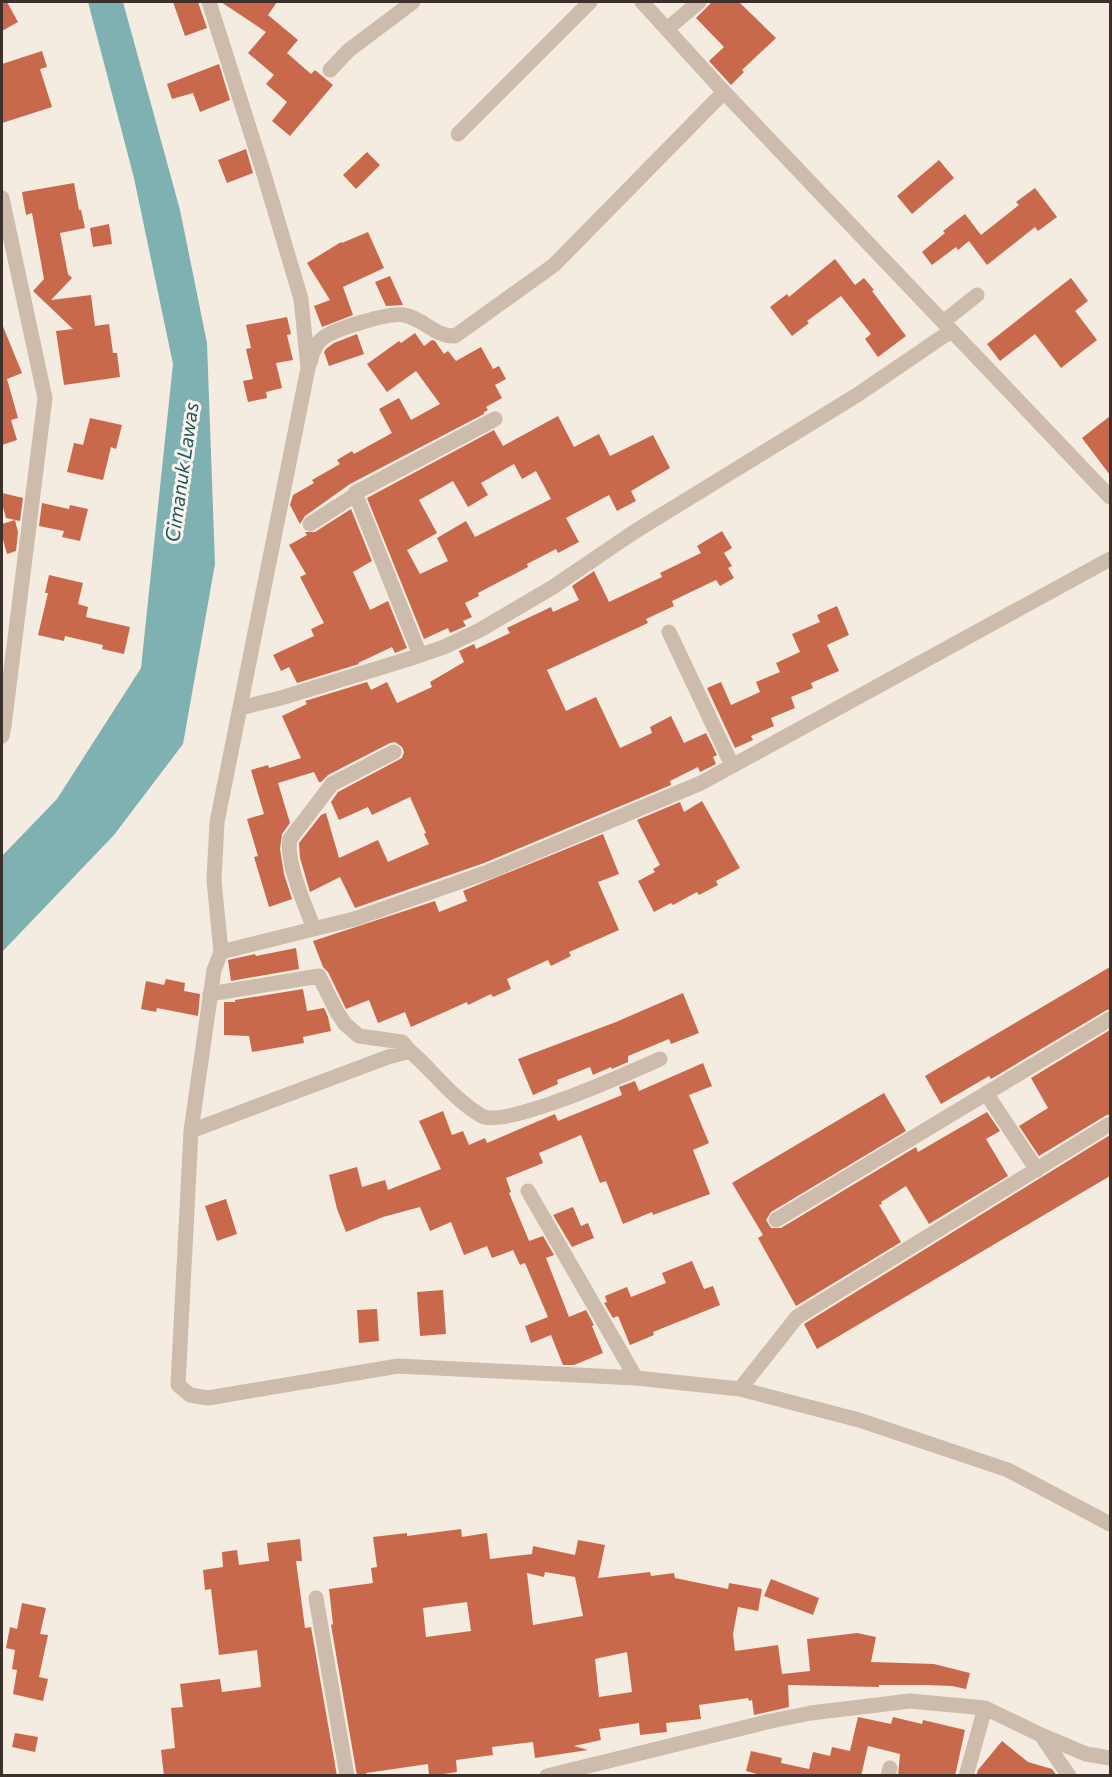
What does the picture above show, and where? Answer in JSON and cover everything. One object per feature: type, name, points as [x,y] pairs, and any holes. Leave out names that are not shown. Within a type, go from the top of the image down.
[{"type":"street","points":[[330,70],[349,50],[413,2]]},
{"type":"street","points":[[458,134],[590,2]]},
{"type":"street","points":[[642,2],[724,92],[1110,497]]},
{"type":"street","points":[[667,29],[699,2]]},
{"type":"street","points":[[211,3],[301,299],[308,368]]},
{"type":"street","points":[[724,92],[554,265],[455,336],[446,337],[418,320],[403,315],[382,316],[325,337],[315,347],[292,440],[217,822],[214,880],[221,952],[214,970],[191,1131],[178,1385],[190,1395],[208,1398],[398,1366],[636,1378],[740,1389],[859,1420],[1008,1470],[1110,1524]]},
{"type":"street","points":[[2,198],[45,398],[2,736]]},
{"type":"street","points":[[240,708],[281,698],[420,655],[444,647],[480,630],[553,587],[634,532],[857,395],[947,326],[976,295]]},
{"type":"street","points":[[310,524],[355,495],[358,490],[495,419]]},
{"type":"street","points":[[355,495],[420,655]]},
{"type":"street","points":[[221,952],[354,919],[488,872],[701,783],[1110,559]]},
{"type":"street","points":[[669,632],[732,765]]},
{"type":"street","points":[[314,929],[291,861],[288,846],[290,839],[332,784],[394,752]]},
{"type":"street","points":[[210,994],[319,976],[345,1024],[359,1036],[402,1042],[449,1090],[484,1118],[501,1118],[587,1091],[660,1059]]},
{"type":"street","points":[[776,1220],[1110,1019]]},
{"type":"street","points":[[191,1131],[388,1057],[410,1051]]},
{"type":"street","points":[[986,1093],[1036,1170]]},
{"type":"street","points":[[740,1389],[797,1317],[1110,1124]]},
{"type":"street","points":[[528,1191],[636,1378]]},
{"type":"street","points":[[316,1598],[347,1776]]},
{"type":"street","points":[[549,1775],[771,1721],[811,1713],[910,1701],[985,1708],[1086,1754],[1110,1758]]},
{"type":"street","points":[[966,1776],[985,1708]]},
{"type":"street","points":[[1041,1735],[1065,1774]]},
{"type":"water","name":"Cimanuk Lawas","points":[[88,2],[123,2],[180,210],[207,343],[215,564],[183,744],[114,835],[2,952],[2,856],[57,799],[141,668],[173,364],[134,178]]},
{"type":"building","points":[[2,2],[7,2],[18,22],[2,31]]},
{"type":"building","points":[[173,2],[198,2],[207,28],[185,36]]},
{"type":"building","points":[[221,2],[277,2],[268,15],[298,40],[287,53],[311,74],[315,70],[333,85],[290,136],[272,121],[287,102],[266,84],[274,75],[248,53],[266,32]]},
{"type":"building","points":[[712,2],[739,2],[776,38],[742,70],[744,72],[731,85],[709,61],[724,47],[696,18]]},
{"type":"building","points":[[42,51],[47,67],[40,69],[52,107],[2,123],[2,64]]},
{"type":"building","points":[[219,64],[230,100],[200,112],[193,93],[172,99],[167,84]]},
{"type":"building","points":[[246,149],[253,173],[227,183],[218,160]]},
{"type":"building","points":[[367,152],[380,165],[356,189],[343,175]]},
{"type":"building","points":[[939,160],[954,178],[912,214],[897,196]]},
{"type":"building","points":[[74,183],[85,228],[60,233],[68,274],[72,278],[51,300],[91,295],[95,326],[109,324],[113,353],[117,353],[120,377],[64,385],[56,331],[73,329],[33,291],[44,279],[32,213],[26,215],[22,192]]},
{"type":"building","points":[[1035,188],[1057,217],[1038,231],[1035,227],[987,265],[969,241],[958,250],[956,247],[932,265],[922,252],[945,233],[943,231],[965,214],[981,235],[1019,205],[1016,202]]},
{"type":"building","points":[[109,224],[112,244],[93,247],[90,228]]},
{"type":"building","points":[[368,232],[384,268],[343,287],[353,315],[322,327],[314,306],[330,300],[307,263],[341,242]]},
{"type":"building","points":[[835,259],[855,285],[864,278],[906,336],[878,357],[865,339],[871,334],[841,296],[807,321],[809,323],[792,336],[770,307],[787,294],[789,297]]},
{"type":"building","points":[[390,276],[403,305],[386,306],[375,282]]},
{"type":"building","points":[[1071,278],[1088,301],[1075,311],[1097,340],[1061,368],[1035,334],[1000,361],[987,344]]},
{"type":"building","points":[[287,317],[291,334],[287,335],[293,360],[276,363],[282,388],[266,392],[267,398],[248,402],[243,381],[253,379],[246,349],[251,348],[246,325]]},
{"type":"building","points":[[2,324],[22,373],[7,379],[18,418],[11,420],[17,440],[2,445]]},
{"type":"building","points":[[415,333],[424,346],[432,340],[435,341],[444,354],[448,351],[456,361],[481,347],[493,369],[499,366],[506,379],[495,385],[502,398],[486,407],[488,410],[484,414],[350,484],[305,516],[300,524],[290,505],[293,495],[314,483],[312,480],[340,464],[337,460],[352,451],[354,454],[392,433],[379,409],[399,398],[411,420],[440,404],[416,371],[387,392],[367,364],[399,341],[401,343]]},
{"type":"building","points":[[357,334],[364,354],[329,366],[324,352],[326,349],[334,343]]},
{"type":"building","points":[[558,416],[574,447],[599,434],[610,456],[653,435],[670,468],[631,491],[636,501],[617,511],[609,495],[566,518],[579,542],[558,553],[556,549],[527,564],[528,567],[478,593],[479,596],[465,603],[472,617],[463,621],[466,626],[450,633],[448,628],[424,639],[367,498],[494,430],[503,446]],"holes":[[[514,464],[522,479],[536,471],[551,499],[475,537],[466,521],[437,538],[448,561],[420,574],[407,550],[437,533],[419,500],[453,481],[468,507],[488,495],[481,483]]]},
{"type":"building","points":[[1110,416],[1110,475],[1082,438]]},
{"type":"building","points":[[90,418],[122,425],[116,449],[111,447],[103,480],[67,472],[74,443],[83,445]]},
{"type":"building","points":[[2,493],[23,498],[20,521],[6,518]]},
{"type":"building","points":[[42,503],[69,509],[70,505],[88,509],[80,541],[62,537],[64,531],[39,526]]},
{"type":"building","points":[[351,509],[372,561],[353,572],[370,610],[388,601],[407,648],[395,653],[392,647],[359,664],[297,683],[289,667],[281,671],[273,655],[314,636],[311,629],[324,623],[300,577],[306,574],[289,545],[307,535],[305,532],[315,532]]},
{"type":"building","points":[[15,520],[18,532],[16,551],[7,554],[2,536],[2,524]]},
{"type":"building","points":[[722,531],[732,548],[724,553],[732,566],[728,568],[734,578],[720,586],[716,580],[672,601],[674,606],[646,619],[648,623],[547,670],[566,711],[596,697],[620,748],[652,733],[650,727],[671,716],[684,743],[706,733],[717,755],[713,757],[716,764],[700,772],[698,767],[670,781],[671,785],[484,863],[355,908],[340,877],[310,892],[300,858],[299,843],[321,815],[326,813],[339,858],[378,840],[388,862],[429,844],[410,797],[372,815],[368,807],[339,820],[331,802],[338,792],[402,758],[404,752],[402,747],[395,742],[390,743],[328,775],[321,782],[314,772],[278,783],[290,823],[282,834],[280,849],[284,874],[292,899],[269,907],[254,857],[258,856],[247,819],[264,814],[251,770],[268,765],[269,768],[301,758],[282,716],[307,704],[305,701],[367,682],[371,690],[387,682],[397,703],[432,687],[430,682],[464,662],[459,651],[474,644],[476,649],[510,633],[507,628],[551,607],[553,612],[579,600],[572,586],[594,571],[609,602],[662,577],[660,573],[701,553],[697,546]]},
{"type":"building","points":[[49,575],[83,583],[78,604],[88,607],[86,617],[130,627],[124,654],[102,649],[103,645],[65,636],[64,641],[38,635],[48,593],[45,593]]},
{"type":"building","points":[[837,606],[849,635],[827,645],[839,671],[811,683],[813,688],[791,697],[795,708],[771,718],[774,726],[751,736],[753,740],[735,748],[707,688],[721,682],[731,705],[760,692],[756,682],[780,672],[776,663],[800,652],[792,634],[820,622],[817,615]]},
{"type":"building","points":[[702,801],[740,868],[716,881],[718,885],[699,895],[697,892],[654,912],[638,881],[655,872],[653,869],[660,865],[637,820],[680,802],[684,812]]},
{"type":"building","points":[[603,834],[619,874],[598,882],[619,930],[569,952],[571,956],[551,966],[548,960],[507,979],[511,989],[493,997],[491,994],[468,1005],[467,1002],[411,1027],[405,1012],[378,1023],[369,1000],[346,1009],[328,972],[323,967],[313,941],[435,901],[439,912],[467,901],[463,891]]},
{"type":"building","points":[[296,948],[299,969],[231,981],[228,960]]},
{"type":"building","points":[[1110,967],[1110,1009],[991,1079],[989,1076],[941,1104],[925,1076]]},
{"type":"building","points":[[166,979],[185,983],[184,991],[200,994],[198,1016],[157,1008],[156,1012],[141,1009],[146,981],[164,985]]},
{"type":"building","points":[[303,989],[307,1011],[324,1008],[331,1031],[303,1037],[304,1043],[252,1052],[249,1036],[224,1035],[224,1002]]},
{"type":"building","points":[[683,993],[699,1033],[671,1044],[669,1039],[628,1056],[628,1062],[593,1075],[590,1067],[557,1080],[558,1084],[533,1095],[518,1059],[616,1022]]},
{"type":"building","points":[[1110,1030],[1110,1114],[1039,1156],[1019,1126],[1048,1108],[1031,1078]]},
{"type":"building","points":[[703,1063],[712,1086],[689,1095],[709,1143],[693,1150],[710,1194],[653,1215],[652,1212],[623,1224],[606,1181],[600,1183],[581,1135],[539,1153],[543,1163],[506,1178],[511,1192],[509,1193],[529,1241],[543,1236],[554,1255],[546,1258],[569,1317],[586,1310],[594,1325],[592,1326],[603,1353],[574,1365],[563,1365],[551,1335],[531,1343],[525,1326],[548,1317],[525,1263],[520,1265],[513,1250],[492,1258],[487,1246],[464,1255],[451,1222],[430,1231],[420,1207],[383,1217],[346,1232],[337,1209],[329,1175],[357,1167],[362,1187],[385,1180],[388,1190],[441,1169],[419,1121],[443,1111],[452,1135],[463,1131],[469,1145],[485,1138],[487,1143],[555,1114],[558,1121],[622,1095],[619,1087],[635,1081],[639,1091]]},
{"type":"building","points":[[884,1093],[906,1131],[771,1212],[766,1220],[771,1228],[781,1228],[916,1147],[918,1152],[987,1112],[1000,1131],[986,1139],[1008,1176],[929,1224],[906,1186],[879,1205],[901,1242],[796,1306],[758,1238],[763,1235],[732,1183]]},
{"type":"building","points":[[1110,1135],[1110,1176],[817,1349],[804,1324]]},
{"type":"building","points":[[226,1199],[237,1234],[217,1241],[205,1206]]},
{"type":"building","points":[[573,1207],[581,1226],[588,1223],[594,1238],[572,1247],[553,1215]]},
{"type":"building","points":[[692,1261],[704,1289],[713,1286],[720,1305],[653,1332],[654,1335],[630,1345],[618,1316],[613,1318],[604,1303],[607,1302],[605,1296],[627,1287],[631,1297],[666,1283],[662,1273]]},
{"type":"building","points":[[443,1290],[446,1334],[420,1336],[417,1292]]},
{"type":"building","points":[[377,1309],[379,1341],[359,1343],[357,1310]]},
{"type":"building","points":[[461,1529],[462,1537],[487,1533],[490,1559],[532,1554],[533,1546],[575,1555],[578,1540],[605,1545],[598,1578],[650,1572],[651,1576],[674,1573],[675,1578],[728,1589],[729,1583],[762,1589],[758,1611],[738,1607],[733,1634],[735,1651],[778,1645],[782,1674],[810,1671],[807,1639],[857,1633],[876,1637],[871,1662],[934,1664],[970,1673],[966,1689],[926,1685],[879,1685],[879,1687],[788,1685],[789,1707],[754,1715],[752,1700],[749,1701],[748,1698],[699,1705],[701,1719],[666,1723],[667,1732],[640,1735],[639,1723],[599,1729],[601,1740],[574,1746],[588,1750],[535,1758],[533,1742],[492,1747],[493,1755],[456,1760],[457,1772],[429,1776],[428,1764],[357,1776],[331,1625],[333,1624],[329,1589],[373,1583],[371,1568],[377,1567],[373,1537],[407,1533],[407,1536]],"holes":[[[545,1572],[575,1577],[583,1616],[533,1625],[527,1573],[544,1577]],[[467,1602],[471,1631],[426,1637],[423,1608]],[[627,1652],[632,1692],[599,1697],[595,1659]]]},
{"type":"building","points":[[300,1539],[302,1561],[296,1561],[305,1628],[311,1627],[337,1776],[164,1776],[161,1750],[175,1748],[171,1708],[183,1707],[180,1684],[220,1679],[222,1692],[261,1687],[257,1650],[219,1655],[211,1589],[205,1590],[203,1570],[223,1567],[222,1552],[237,1550],[239,1565],[269,1561],[267,1543]]},
{"type":"building","points":[[771,1579],[819,1598],[813,1615],[764,1596]]},
{"type":"building","points":[[22,1603],[46,1608],[40,1634],[48,1635],[39,1677],[48,1679],[43,1701],[13,1694],[17,1670],[12,1669],[15,1650],[6,1648],[10,1627],[17,1629]]},
{"type":"building","points":[[858,1717],[891,1724],[893,1717],[922,1724],[923,1720],[965,1730],[955,1776],[898,1776],[900,1754],[868,1746],[861,1776],[764,1776],[746,1771],[751,1751],[782,1758],[781,1763],[809,1769],[813,1752],[830,1756],[832,1747],[850,1751]]},
{"type":"building","points":[[15,1733],[38,1737],[35,1752],[12,1747]]},
{"type":"building","points":[[1002,1741],[1028,1762],[1052,1769],[1057,1776],[976,1776],[978,1770]]}]
